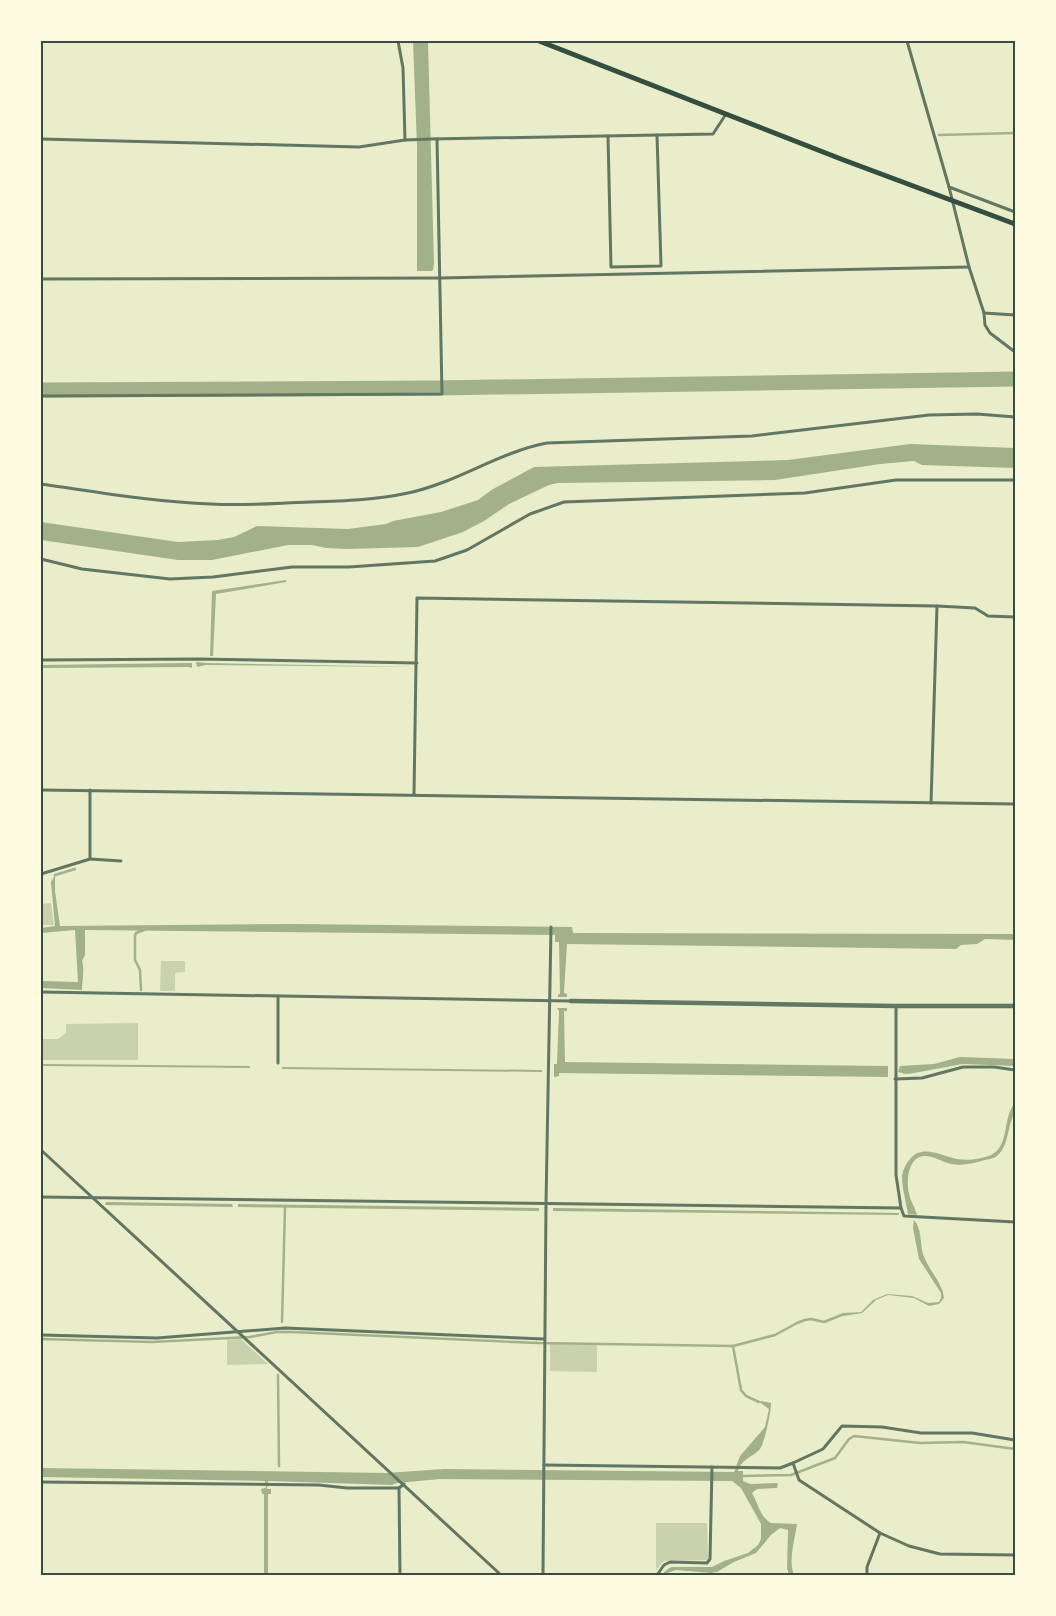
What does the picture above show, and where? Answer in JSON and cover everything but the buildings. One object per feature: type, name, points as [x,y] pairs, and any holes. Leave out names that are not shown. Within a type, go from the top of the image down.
[{"type":"main road","points":[[540,41],[841,159],[1015,224]]},
{"type":"street","points":[[398,41],[403,68],[404,140]]},
{"type":"street","points":[[907,41],[949,187],[969,267],[984,313],[985,325],[990,333],[1015,352]]},
{"type":"street","points":[[41,139],[359,147],[404,140],[431,139],[713,134],[726,114]]},
{"type":"street","points":[[608,136],[611,267],[661,266],[657,135]]},
{"type":"street","points":[[41,396],[442,394],[437,139]]},
{"type":"street","points":[[949,187],[1015,212]]},
{"type":"street","points":[[41,279],[440,278],[969,267]]},
{"type":"street","points":[[984,313],[1015,315]]},
{"type":"street","points":[[41,484],[176,502],[209,504],[236,505],[358,500],[409,493],[518,451],[547,443],[752,436],[920,416],[957,414],[1015,418]]},
{"type":"street","points":[[41,559],[82,569],[170,579],[213,577],[292,567],[349,567],[434,561],[467,550],[530,514],[564,502],[805,493],[896,480],[1015,480]]},
{"type":"street","points":[[414,796],[418,663],[417,598],[937,606],[975,608],[988,616],[1015,618]]},
{"type":"street","points":[[931,803],[937,606]]},
{"type":"street","points":[[41,660],[200,659],[418,663]]},
{"type":"street","points":[[41,790],[1015,804]]},
{"type":"street","points":[[90,790],[90,859]]},
{"type":"street","points":[[41,874],[90,859],[121,860]]},
{"type":"street","points":[[543,1575],[544,1339],[551,927]]},
{"type":"street","points":[[41,992],[896,1006],[1015,1006]]},
{"type":"street","points":[[278,996],[278,1063]]},
{"type":"street","points":[[896,1006],[896,1175],[904,1216],[1015,1222]]},
{"type":"street","points":[[895,1078],[922,1078],[964,1067],[994,1067],[1015,1070]]},
{"type":"street","points":[[41,1150],[501,1575]]},
{"type":"street","points":[[41,1197],[901,1208]]},
{"type":"street","points":[[41,1335],[157,1338],[285,1328],[544,1339]]},
{"type":"street","points":[[544,1465],[780,1468],[823,1449],[842,1426],[882,1427],[921,1433],[972,1433],[1015,1440]]},
{"type":"street","points":[[794,1463],[800,1480],[880,1533],[909,1546],[940,1554],[1015,1555]]},
{"type":"street","points":[[657,1575],[670,1562],[707,1563],[710,1559],[712,1467]]},
{"type":"street","points":[[41,1482],[319,1485],[399,1488]]},
{"type":"street","points":[[400,1575],[399,1488],[403,1484]]},
{"type":"street","points":[[867,1575],[867,1567],[880,1533]]},
{"type":"shaded area","points":[[413,41],[428,41],[434,263],[432,271],[417,271],[417,146]]},
{"type":"shaded area","points":[[910,444],[1015,448],[1015,468],[922,465],[914,461],[880,464],[775,480],[558,483],[549,485],[509,504],[484,521],[463,532],[418,547],[347,549],[312,545],[288,545],[212,560],[178,560],[41,540],[41,522],[178,542],[218,540],[234,537],[257,526],[348,529],[386,524],[441,512],[478,500],[493,489],[534,467],[788,460]]},
{"type":"shaded area","points":[[286,580],[286,582],[216,594],[213,656],[210,656],[212,591]]},
{"type":"shaded area","points":[[196,662],[420,667],[206,665],[197,667]]},
{"type":"shaded area","points":[[192,663],[192,668],[41,668],[41,665]]},
{"type":"shaded area","points":[[55,875],[55,891],[60,926],[292,924],[572,927],[573,933],[1015,934],[1015,940],[985,939],[977,944],[961,945],[956,949],[567,944],[564,993],[567,994],[567,997],[558,997],[558,994],[560,994],[559,942],[555,942],[555,935],[85,930],[82,990],[41,988],[41,981],[78,982],[75,930],[41,933],[41,928],[55,926],[51,882]]},
{"type":"shaded area","points":[[51,903],[54,925],[41,925],[41,904]]},
{"type":"shaded area","points":[[161,961],[185,961],[185,972],[175,973],[175,991],[160,991]]},
{"type":"shaded area","points":[[557,1008],[567,1008],[567,1011],[564,1011],[565,1062],[888,1066],[888,1077],[559,1073],[559,1076],[554,1077],[554,1064],[557,1064],[559,1011]]},
{"type":"shaded area","points":[[138,1023],[138,1060],[41,1060],[41,1039],[58,1039],[66,1033],[66,1024]]},
{"type":"shaded area","points":[[960,1057],[1015,1059],[1015,1066],[963,1064],[906,1074],[898,1072],[900,1066],[934,1064]]},
{"type":"shaded area","points":[[41,1064],[250,1066],[250,1068],[41,1066]]},
{"type":"shaded area","points":[[282,1067],[542,1070],[542,1072],[282,1069]]},
{"type":"shaded area","points":[[1015,1103],[1006,1143],[1001,1152],[991,1159],[960,1165],[928,1156],[919,1157],[915,1160],[909,1170],[908,1188],[917,1215],[908,1214],[902,1176],[910,1159],[921,1152],[932,1152],[961,1160],[983,1158],[991,1155],[1001,1145],[1008,1116]]},
{"type":"shaded area","points":[[106,1202],[232,1204],[233,1207],[105,1205]]},
{"type":"shaded area","points":[[238,1204],[539,1208],[539,1211],[238,1207]]},
{"type":"shaded area","points":[[553,1208],[899,1213],[899,1215],[553,1211]]},
{"type":"shaded area","points":[[914,1220],[920,1232],[923,1254],[941,1286],[944,1298],[939,1304],[929,1306],[914,1298],[888,1295],[876,1300],[862,1313],[844,1316],[844,1313],[861,1312],[873,1300],[887,1294],[912,1296],[928,1303],[939,1302],[941,1293],[919,1259],[913,1228]]},
{"type":"shaded area","points":[[241,1339],[268,1364],[227,1365],[227,1340]]},
{"type":"shaded area","points":[[550,1344],[597,1345],[597,1372],[550,1371]]},
{"type":"shaded area","points":[[759,1402],[771,1403],[764,1440],[760,1449],[744,1461],[738,1471],[743,1471],[743,1481],[750,1484],[778,1483],[777,1488],[757,1489],[752,1493],[762,1514],[771,1523],[797,1524],[792,1557],[794,1575],[789,1575],[787,1568],[788,1530],[780,1528],[771,1535],[756,1553],[734,1562],[717,1572],[676,1570],[661,1575],[672,1567],[712,1567],[748,1553],[758,1545],[761,1539],[761,1524],[741,1488],[732,1481],[440,1479],[392,1485],[268,1481],[267,1489],[271,1489],[271,1494],[268,1494],[268,1575],[264,1575],[264,1494],[262,1494],[261,1489],[266,1488],[265,1481],[41,1477],[41,1468],[386,1473],[444,1469],[734,1472],[740,1456],[765,1427],[769,1409]]},
{"type":"shaded area","points":[[656,1523],[707,1523],[708,1560],[664,1561],[656,1570]]},
{"type":"waterway","points":[[939,135],[1015,133]]},
{"type":"waterway","points":[[41,390],[437,388],[1015,379]]},
{"type":"waterway","points":[[55,875],[75,869]]},
{"type":"waterway","points":[[141,990],[140,970],[135,960],[135,936],[136,933],[144,930]]},
{"type":"waterway","points":[[282,1322],[285,1207]]},
{"type":"waterway","points":[[41,1339],[152,1342],[250,1337],[277,1332],[292,1332],[538,1343],[733,1346],[775,1335],[805,1320],[811,1319],[824,1322],[844,1314]]},
{"type":"waterway","points":[[733,1346],[741,1390],[746,1396],[759,1402]]},
{"type":"waterway","points":[[278,1375],[279,1466]]},
{"type":"waterway","points":[[742,1476],[791,1475],[835,1458],[849,1439],[854,1436],[920,1443],[963,1442],[1015,1449]]}]
